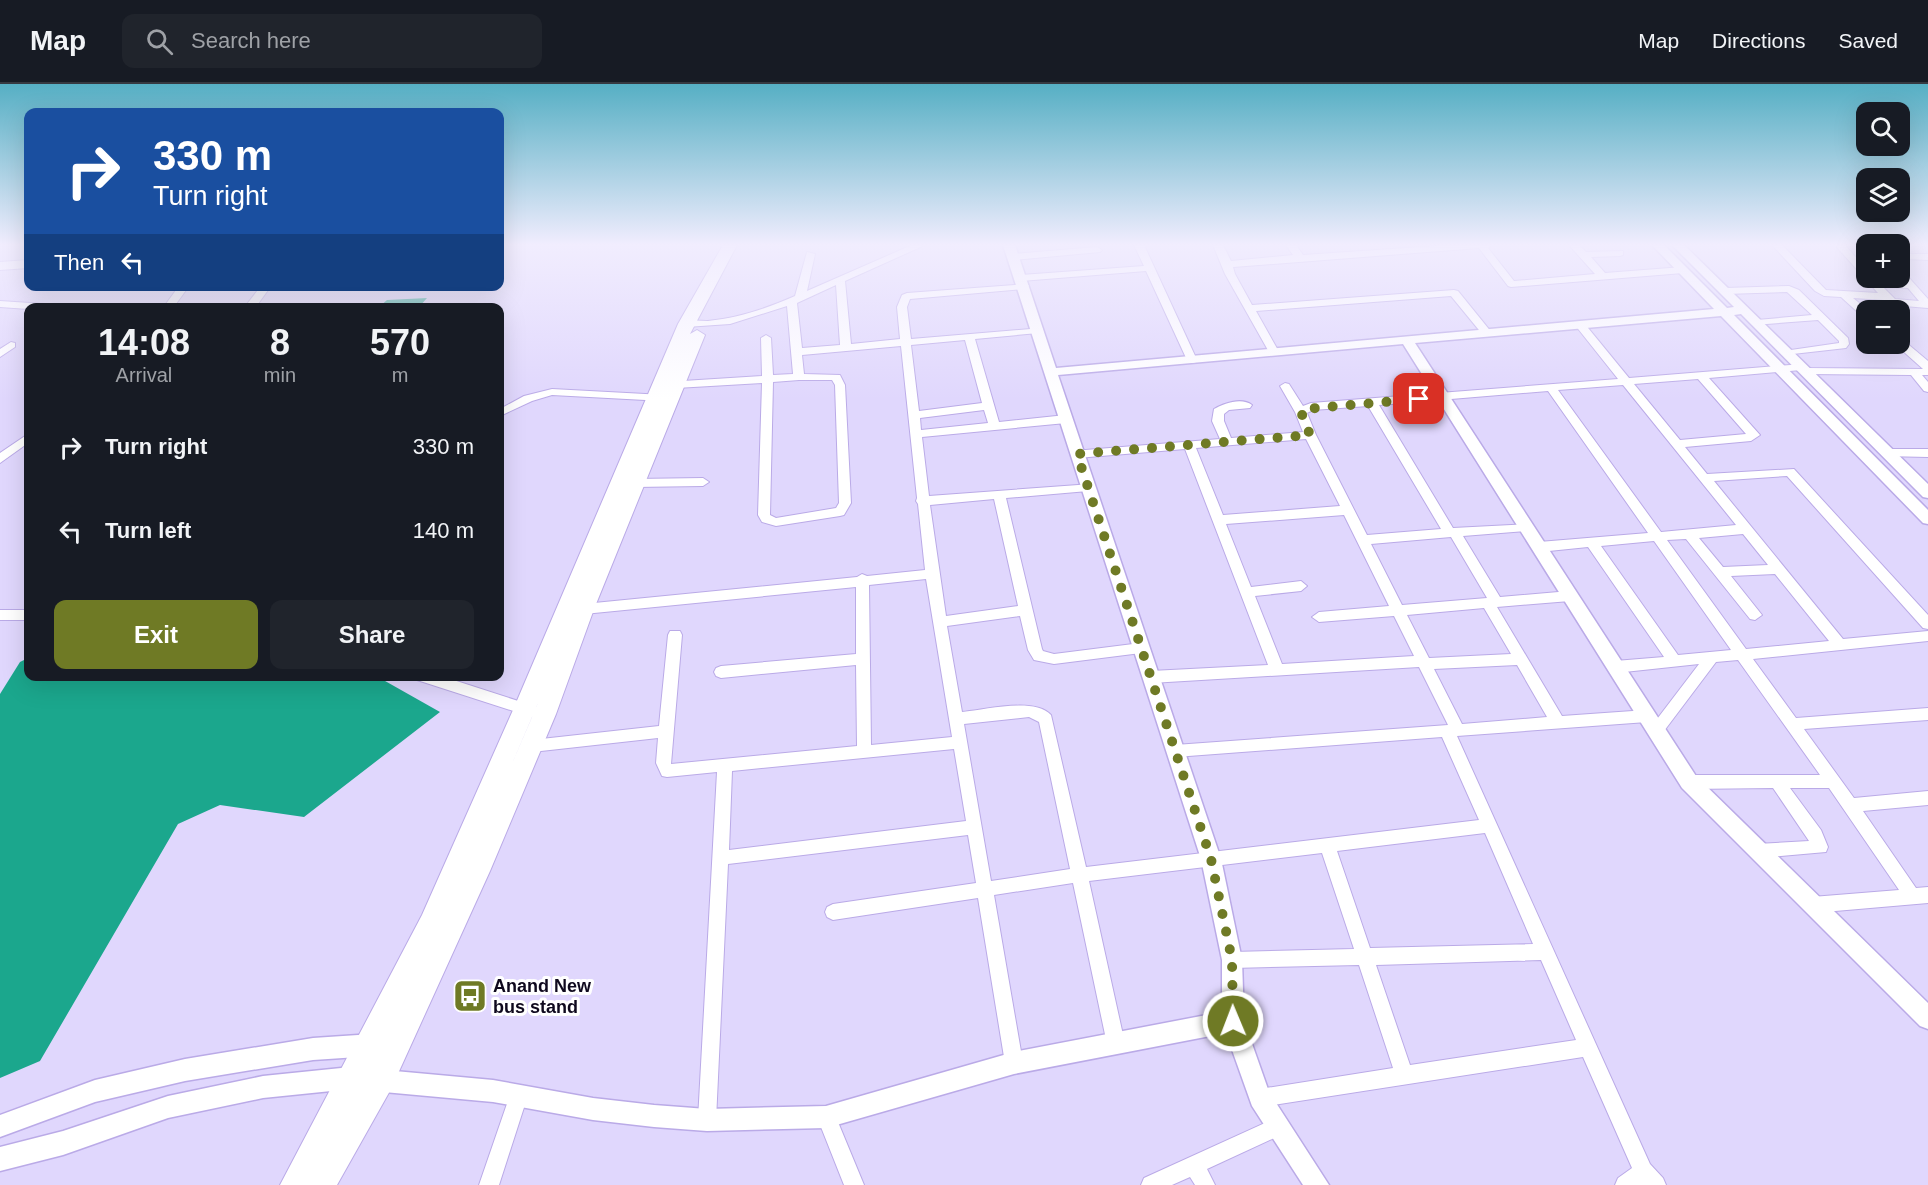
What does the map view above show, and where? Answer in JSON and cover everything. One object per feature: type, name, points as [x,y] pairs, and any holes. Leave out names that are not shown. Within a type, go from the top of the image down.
[{"type":"main road","points":[[321,1185],[381,1079],[478,872],[532,746],[535,712],[665,392],[707,296]]},
{"type":"main road","points":[[694,325],[712,296]]},
{"type":"main road","points":[[295,1185],[430,924],[584,609],[635,483],[665,392]]},
{"type":"street","points":[[797,296],[799,377]]},
{"type":"street","points":[[694,325],[739,321],[804,296]]},
{"type":"street","points":[[842,296],[846,348]]},
{"type":"street","points":[[911,296],[906,297],[902,307],[922,501],[932,574],[1014,1064]]},
{"type":"street","points":[[1027,296],[1211,859],[1232,960],[1233,1021],[1260,1098],[1316,1185]]},
{"type":"street","points":[[1163,296],[1192,360]]},
{"type":"street","points":[[1244,296],[1274,352]]},
{"type":"street","points":[[1251,308],[1408,296]]},
{"type":"street","points":[[1457,296],[1487,333]]},
{"type":"street","points":[[1709,296],[1928,519]]},
{"type":"street","points":[[1730,296],[1927,492]]},
{"type":"street","points":[[1788,353],[1844,344],[1844,340],[1796,296]]},
{"type":"street","points":[[1845,296],[1856,305]]},
{"type":"street","points":[[1861,296],[1886,297],[1896,303],[1928,305]]},
{"type":"street","points":[[0,304],[24,306]]},
{"type":"street","points":[[1051,372],[1744,310]]},
{"type":"street","points":[[1757,322],[1821,318]]},
{"type":"street","points":[[1580,325],[1840,645]]},
{"type":"street","points":[[798,352],[1038,330]]},
{"type":"street","points":[[969,337],[994,426]]},
{"type":"street","points":[[504,411],[528,398],[552,392],[665,392],[768,379],[829,376],[839,380],[845,503],[840,512],[776,522],[769,522],[764,515],[768,379],[766,338]]},
{"type":"street","points":[[1407,340],[1689,782],[1928,1018]]},
{"type":"street","points":[[0,354],[11,345]]},
{"type":"street","points":[[1910,351],[1928,367]]},
{"type":"street","points":[[1301,412],[1311,407],[1782,369],[1928,372]]},
{"type":"street","points":[[1914,372],[1928,389]]},
{"type":"street","points":[[1677,444],[1754,435],[1701,376]]},
{"type":"street","points":[[1285,386],[1301,412],[1310,435],[1425,663],[1489,826],[1587,1047],[1649,1178],[1625,1185]]},
{"type":"street","points":[[1551,388],[1850,806],[1920,896]]},
{"type":"street","points":[[1372,403],[1452,533],[1558,723]]},
{"type":"street","points":[[1227,442],[1218,421],[1218,412],[1226,407],[1246,405]]},
{"type":"street","points":[[913,416],[988,406]]},
{"type":"street","points":[[915,434],[1066,419]]},
{"type":"street","points":[[1077,454],[1310,435]]},
{"type":"street","points":[[0,459],[24,441]]},
{"type":"street","points":[[1189,445],[1277,669]]},
{"type":"street","points":[[1887,453],[1928,453]]},
{"type":"street","points":[[1704,478],[1790,472],[1928,624]]},
{"type":"street","points":[[635,483],[703,482]]},
{"type":"street","points":[[922,501],[1088,487]]},
{"type":"street","points":[[999,494],[1035,650],[1039,656],[1047,659],[1141,648]]},
{"type":"street","points":[[1219,520],[1349,510]]},
{"type":"street","points":[[1364,540],[1526,527]]},
{"type":"street","points":[[1539,547],[1746,529]]},
{"type":"street","points":[[1689,534],[1755,615]]},
{"type":"street","points":[[1592,543],[1674,661]]},
{"type":"street","points":[[1720,572],[1778,569]]},
{"type":"street","points":[[584,609],[862,579],[932,574]]},
{"type":"street","points":[[862,579],[864,752]]},
{"type":"street","points":[[1246,592],[1301,586]]},
{"type":"street","points":[[1319,617],[1570,596]]},
{"type":"street","points":[[940,622],[1026,610]]},
{"type":"street","points":[[0,615],[24,615]]},
{"type":"street","points":[[675,635],[663,763],[667,771],[960,742]]},
{"type":"street","points":[[1615,667],[1928,636]]},
{"type":"street","points":[[1175,751],[1558,723],[1651,723],[1712,657]]},
{"type":"street","points":[[1150,677],[1521,658]]},
{"type":"street","points":[[721,672],[863,659]]},
{"type":"street","points":[[438,681],[535,712]]},
{"type":"street","points":[[956,719],[1029,711],[1041,714],[1046,719],[1116,1044]]},
{"type":"street","points":[[1791,724],[1928,714]]},
{"type":"street","points":[[532,746],[666,731]]},
{"type":"street","points":[[707,1120],[725,766]]},
{"type":"street","points":[[1689,782],[1832,781]]},
{"type":"street","points":[[1757,851],[1820,847],[1815,835],[1777,782]]},
{"type":"street","points":[[1850,806],[1928,798]]},
{"type":"street","points":[[833,912],[1080,875],[1489,826]]},
{"type":"street","points":[[721,858],[975,827]]},
{"type":"street","points":[[1328,845],[1405,1076]]},
{"type":"street","points":[[1812,905],[1920,896]]},
{"type":"street","points":[[1232,960],[1545,952]]},
{"type":"street","points":[[0,1159],[63,1143],[168,1107],[263,1088],[351,1078],[381,1079],[519,1095],[593,1108],[707,1120],[826,1117],[1014,1064],[1233,1021]]},
{"type":"street","points":[[0,1126],[95,1091],[185,1070],[314,1049],[398,1043]]},
{"type":"street","points":[[1260,1098],[1587,1047]]},
{"type":"street","points":[[489,1185],[519,1095]]},
{"type":"street","points":[[826,1117],[854,1185]]},
{"type":"street","points":[[1151,1185],[1278,1126]]},
{"type":"street","points":[[1195,1166],[1204,1185]]},
{"type":"shaded area","points":[[427,298],[423,303],[384,303],[387,300]]},
{"type":"shaded area","points":[[24,660],[24,681],[385,681],[440,712],[304,817],[220,805],[178,824],[40,1061],[0,1078],[0,694],[20,662]]},
{"type":"place","name":"Anand New bus stand","points":[[470,996]]},
{"type":"route","points":[[1233,1021],[1232,960],[1211,859],[1077,454],[1310,435],[1301,412],[1311,407],[1419,399]]}]
